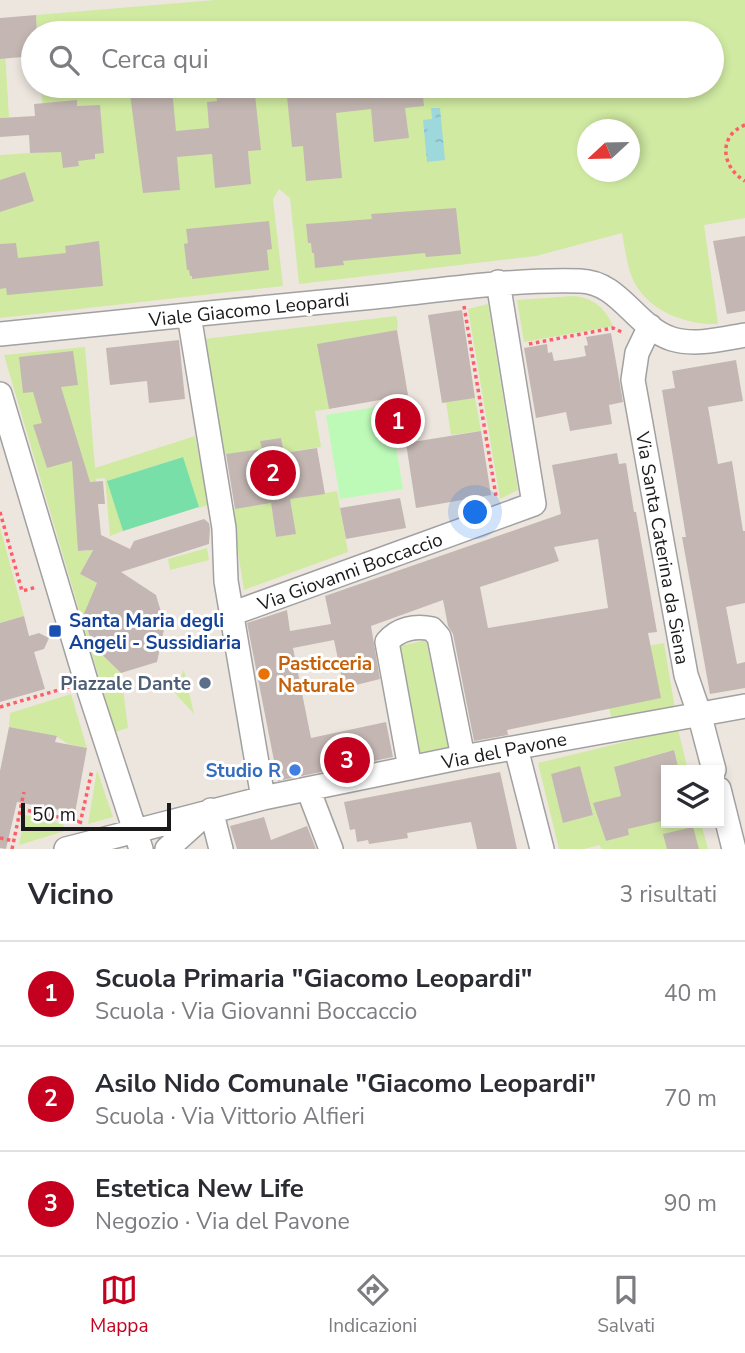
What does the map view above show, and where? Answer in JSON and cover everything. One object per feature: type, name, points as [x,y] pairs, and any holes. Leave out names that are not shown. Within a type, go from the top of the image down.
[{"type":"street","name":"Viale Giacomo Leopardi","points":[[0,334],[498,282],[595,282],[608,289],[646,333],[687,341],[745,335]]},
{"type":"street","name":"Via Giovanni Boccaccio","points":[[231,614],[534,504],[498,282]]},
{"type":"street","points":[[189,315],[224,528],[225,574],[231,614],[263,797]]},
{"type":"street","name":"Via Santa Caterina da Siena","points":[[646,333],[637,352],[633,380],[686,675],[713,765]]},
{"type":"street","points":[[0,394],[86,681],[137,839]]},
{"type":"street","points":[[410,768],[387,642],[398,632],[415,627],[432,629],[439,636],[463,757]]},
{"type":"street","name":"Via del Pavone","points":[[71,848],[137,839],[211,810],[263,797],[463,757],[745,706]]},
{"type":"street","points":[[516,748],[542,849]]},
{"type":"street","points":[[308,789],[331,849]]},
{"type":"street","points":[[724,809],[734,849]]},
{"type":"street","points":[[167,849],[211,810],[221,849]]},
{"type":"path","points":[[745,125],[736,129],[727,140],[725,153],[730,169],[745,181]]},
{"type":"path","points":[[452,308],[464,306],[499,517]]},
{"type":"path","points":[[507,348],[613,328],[646,333]]},
{"type":"path","points":[[0,512],[22,591],[56,582]]},
{"type":"path","points":[[0,707],[86,681]]},
{"type":"path","points":[[71,848],[81,822],[92,768]]},
{"type":"path","points":[[12,849],[24,792]]},
{"type":"path","points":[[21,809],[81,822]]},
{"type":"path","points":[[0,838],[14,841]]},
{"type":"green space","points":[[215,0],[745,0],[745,218],[704,225],[718,324],[694,322],[670,315],[649,301],[634,282],[622,233],[536,256],[299,284],[290,198],[279,189],[273,199],[283,286],[0,318],[0,155],[46,152],[42,98],[724,98],[724,21],[36,21],[36,15]]},
{"type":"green space","points":[[5,53],[9,117],[0,118],[0,54]]},
{"type":"green space","points":[[573,296],[598,305],[613,326],[524,342],[517,300]]},
{"type":"green space","points":[[488,304],[518,490],[500,499],[468,309]]},
{"type":"green space","points":[[396,316],[397,330],[318,344],[329,409],[315,411],[321,447],[284,453],[281,438],[261,441],[262,449],[222,455],[204,339]]},
{"type":"green space","points":[[85,347],[95,468],[195,436],[208,505],[199,508],[182,457],[108,481],[123,531],[110,536],[105,478],[96,479],[96,482],[74,484],[79,551],[88,551],[90,547],[93,549],[80,574],[100,585],[83,617],[93,646],[121,673],[128,728],[115,732],[4,355]]},
{"type":"green space","points":[[475,398],[481,431],[451,435],[446,402]]},
{"type":"green space","points":[[389,405],[403,489],[340,499],[326,415]]},
{"type":"green space","points":[[183,457],[199,507],[123,531],[107,481]]},
{"type":"green space","points":[[337,491],[348,552],[244,590],[231,509],[271,503],[276,537],[295,534],[290,499]]},
{"type":"green space","points":[[0,527],[24,616],[0,623]]},
{"type":"green space","points":[[207,548],[209,560],[170,570],[168,559]]},
{"type":"green space","points":[[426,640],[448,747],[417,753],[396,647]]},
{"type":"green space","points":[[664,643],[675,709],[612,722],[599,655]]},
{"type":"green space","points":[[184,670],[194,714],[173,691]]},
{"type":"green space","points":[[71,694],[87,748],[68,744],[56,736],[9,727],[10,713]]},
{"type":"green space","points":[[678,729],[687,765],[678,765],[674,750],[644,758],[656,806],[661,805],[661,828],[702,828],[708,849],[601,849],[600,845],[584,849],[559,849],[538,763]],"holes":[[[627,764],[647,824],[628,829],[629,835],[606,841],[602,828],[621,796],[614,767]],[[580,767],[593,815],[564,823],[551,774]]]},
{"type":"green space","points":[[97,770],[113,817],[88,824]]},
{"type":"green space","points":[[25,815],[63,824],[65,831],[19,845]]},
{"type":"water","points":[[431,108],[440,108],[445,160],[427,162],[423,120],[432,119]]},
{"type":"building","points":[[36,15],[36,21],[21,21],[21,57],[0,59],[0,18]]},
{"type":"building","points":[[131,98],[173,98],[176,131],[209,128],[207,102],[217,101],[217,98],[255,98],[261,150],[248,151],[251,184],[215,188],[212,154],[177,157],[180,190],[143,193]]},
{"type":"building","points":[[287,98],[423,98],[424,106],[405,108],[409,138],[374,142],[371,109],[336,113],[342,178],[306,181],[303,146],[292,147]]},
{"type":"building","points":[[77,100],[77,106],[100,105],[104,153],[95,154],[95,159],[78,161],[79,166],[63,168],[61,152],[30,153],[29,135],[0,137],[0,118],[35,116],[34,104]]},
{"type":"building","points":[[25,172],[34,201],[0,212],[0,180]]},
{"type":"building","points":[[456,208],[461,254],[426,257],[425,253],[343,261],[344,265],[315,268],[306,224],[372,219],[371,214]]},
{"type":"building","points":[[269,221],[272,249],[267,250],[269,270],[192,279],[187,270],[184,244],[188,243],[186,229]]},
{"type":"building","points":[[745,236],[745,311],[727,314],[713,241]]},
{"type":"building","points":[[99,241],[103,286],[7,295],[6,288],[0,289],[0,244],[16,243],[18,258],[66,253],[65,246]]},
{"type":"building","points":[[462,310],[475,398],[442,403],[428,315]]},
{"type":"building","points":[[397,330],[408,395],[329,409],[317,344]]},
{"type":"building","points":[[611,333],[623,402],[609,405],[612,424],[570,431],[566,412],[536,418],[524,348],[547,344],[548,353],[552,352],[554,361],[569,359],[586,356],[586,337]]},
{"type":"building","points":[[179,340],[185,399],[149,403],[147,381],[110,385],[106,348]]},
{"type":"building","points":[[73,351],[78,385],[61,387],[90,482],[103,481],[105,504],[98,504],[101,535],[130,549],[134,541],[204,519],[209,523],[210,529],[209,544],[121,572],[156,595],[165,625],[157,662],[121,673],[93,646],[83,616],[97,583],[80,574],[93,550],[78,551],[72,461],[47,468],[33,425],[42,423],[33,392],[23,393],[19,357]]},
{"type":"building","points":[[736,360],[743,401],[708,407],[718,464],[732,461],[745,531],[745,603],[726,607],[737,664],[745,662],[745,688],[710,694],[682,537],[686,537],[662,390],[675,388],[672,371]]},
{"type":"building","points":[[481,431],[491,495],[416,508],[406,443]]},
{"type":"building","points":[[281,438],[284,453],[317,448],[325,494],[290,499],[296,534],[276,537],[271,503],[235,509],[226,454],[262,449],[260,441]]},
{"type":"building","points":[[617,453],[619,464],[626,463],[657,632],[648,633],[661,698],[507,730],[508,735],[474,741],[453,634],[448,626],[443,600],[371,626],[380,679],[344,688],[334,640],[293,648],[311,738],[386,722],[393,757],[278,781],[247,623],[287,610],[290,631],[331,624],[325,596],[561,514],[552,465]],"holes":[[[598,539],[608,608],[488,628],[480,587],[559,561],[554,547]]]},
{"type":"building","points":[[400,498],[406,528],[346,539],[340,508]]},
{"type":"building","points":[[24,616],[29,636],[39,633],[49,638],[44,649],[34,652],[45,689],[0,702],[0,623]]},
{"type":"building","points":[[9,727],[57,736],[55,742],[87,748],[75,813],[17,802],[6,849],[0,848],[0,771]]},
{"type":"building","points":[[674,750],[678,765],[661,765],[661,821],[628,829],[629,835],[606,841],[593,803],[621,796],[614,767]]},
{"type":"building","points":[[580,766],[593,815],[563,823],[551,774]]},
{"type":"building","points":[[500,772],[517,849],[477,849],[471,822],[407,833],[408,838],[369,844],[368,840],[357,842],[355,829],[350,830],[344,802]]},
{"type":"building","points":[[264,817],[271,840],[307,826],[316,849],[237,849],[230,826]]},
{"type":"building","points":[[693,828],[699,849],[667,849],[663,834]]},
{"type":"place","name":"Scuola Primaria \"Giacomo Leopardi\"","points":[[398,421]]},
{"type":"place","name":"Asilo Nido Comunale \"Giacomo Leopardi\"","points":[[273,473]]},
{"type":"place","name":"Santa Maria degli Angeli - Sussidiaria","points":[[55,631]]},
{"type":"place","name":"Pasticceria Naturale","points":[[264,674]]},
{"type":"place","name":"Piazzale Dante","points":[[205,683]]},
{"type":"place","name":"Estetica New Life","points":[[347,760]]},
{"type":"place","name":"Studio R","points":[[295,770]]}]
